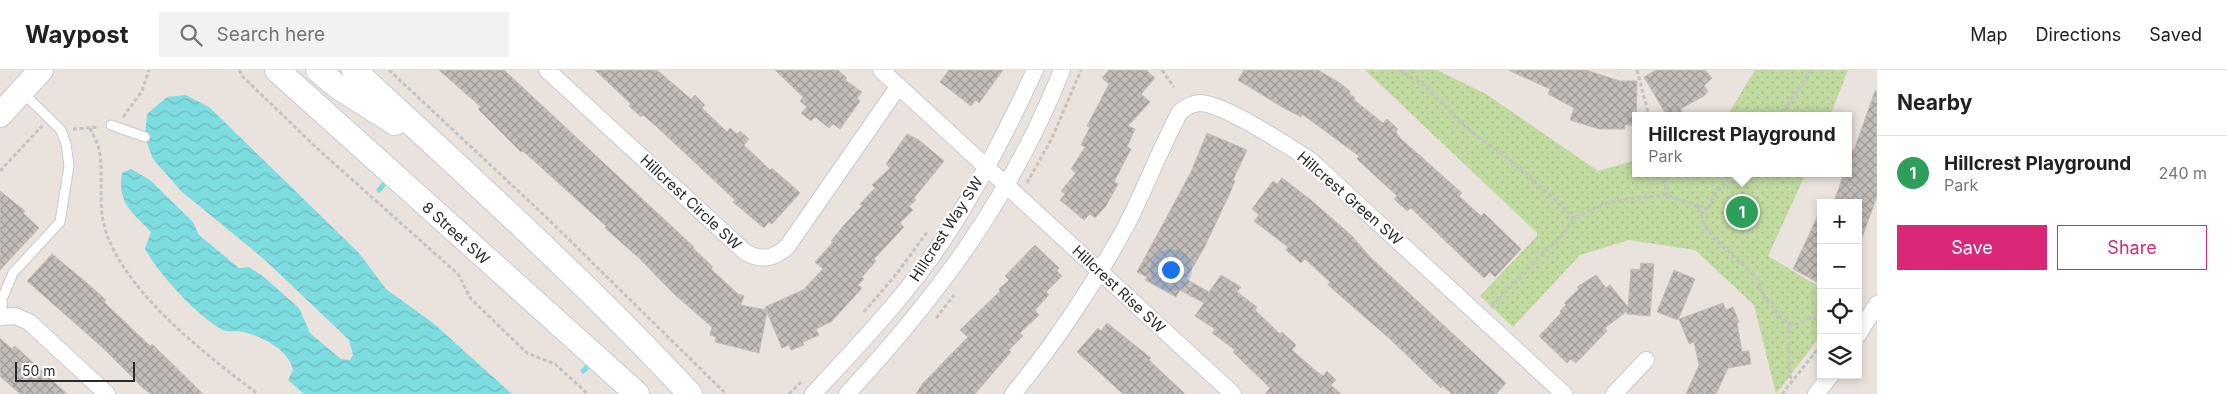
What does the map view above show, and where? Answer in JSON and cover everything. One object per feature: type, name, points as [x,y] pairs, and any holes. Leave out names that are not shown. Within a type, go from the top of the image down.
[{"type":"main road","name":"8 Street SW","points":[[276,70],[637,394]]},
{"type":"main road","points":[[318,70],[338,87],[443,153]]},
{"type":"main road","points":[[354,70],[651,352],[690,394]]},
{"type":"main road","points":[[0,115],[28,80]]},
{"type":"main road","points":[[651,352],[703,394]]},
{"type":"street","name":"Hillcrest Circle SW","points":[[547,70],[745,252],[757,258],[775,256],[787,247],[898,86]]},
{"type":"street","name":"Hillcrest Rise SW","points":[[881,70],[1233,394]]},
{"type":"street","name":"Hillcrest Way SW","points":[[813,394],[869,334],[930,258],[986,166],[1018,108],[1035,70]]},
{"type":"street","name":"Hillcrest Way SW","points":[[847,394],[896,341],[954,268],[1006,184],[1062,70]]},
{"type":"street","name":"Hillcrest Green SW","points":[[1013,394],[1027,377],[1100,271],[1146,187],[1180,112],[1190,105],[1200,103],[1216,106],[1282,141],[1310,160],[1564,394]]},
{"type":"street","points":[[1859,334],[1877,304]]},
{"type":"street","points":[[1,316],[16,316],[29,322],[107,394]]},
{"type":"street","points":[[1614,394],[1646,360]]},
{"type":"street","points":[[1816,394],[1828,379]]},
{"type":"lane","points":[[1,316],[2,298],[12,273],[60,222],[69,166],[66,144],[61,130],[49,119],[28,80]]},
{"type":"lane","points":[[111,124],[144,137]]},
{"type":"path","points":[[239,70],[243,77],[320,151],[458,274],[471,299],[528,353],[555,364],[588,394]]},
{"type":"path","points":[[1162,70],[1174,87]]},
{"type":"path","points":[[1399,70],[1424,85],[1465,127],[1517,165],[1574,218]]},
{"type":"path","points":[[1637,70],[1648,112]]},
{"type":"path","points":[[1783,112],[1811,70]]},
{"type":"path","points":[[0,172],[49,119]]},
{"type":"path","points":[[90,128],[99,147],[104,223],[110,244],[122,265],[141,293],[258,394]]},
{"type":"path","points":[[1664,177],[1667,195]]},
{"type":"path","points":[[1490,308],[1545,250],[1562,235],[1574,218],[1601,205],[1626,199],[1667,195],[1708,210],[1712,198],[1721,186],[1732,181],[1752,179],[1753,177]]},
{"type":"path","points":[[1697,206],[1706,228],[1716,240],[1758,279],[1761,292],[1781,318],[1795,324],[1811,317],[1817,319]]},
{"type":"path","points":[[860,317],[894,277],[932,224]]},
{"type":"path","points":[[1789,323],[1791,382]]},
{"type":"path","points":[[1782,394],[1817,350]]},
{"type":"path","points":[[789,394],[803,380]]},
{"type":"green space","points":[[1365,70],[1437,70],[1486,94],[1598,171],[1632,161],[1632,177],[1804,177],[1768,256],[1817,286],[1817,340],[1776,394],[1754,305],[1695,250],[1629,240],[1580,255],[1513,327],[1480,296],[1537,236],[1537,233]]},
{"type":"green space","points":[[1755,70],[1848,70],[1832,112],[1729,112]]},
{"type":"water","points":[[186,95],[209,107],[241,138],[359,253],[386,289],[433,323],[512,394],[304,394],[288,380],[293,370],[291,363],[274,345],[251,334],[221,329],[211,323],[190,304],[159,270],[145,249],[151,232],[132,212],[124,200],[121,183],[122,173],[131,169],[150,180],[193,222],[199,235],[239,268],[249,267],[264,277],[299,308],[310,333],[341,359],[350,360],[353,355],[349,340],[265,260],[181,191],[153,159],[145,137],[147,114],[167,97]]},
{"type":"building","points":[[439,70],[504,70],[694,247],[713,267],[711,269],[738,294],[744,296],[741,305],[766,310],[765,307],[803,290],[823,269],[815,262],[833,242],[831,241],[844,225],[862,206],[860,204],[875,188],[872,185],[890,168],[886,164],[907,134],[919,140],[944,161],[914,198],[916,200],[909,206],[913,210],[900,223],[904,227],[874,259],[876,261],[862,277],[864,279],[858,285],[862,288],[832,321],[816,329],[819,335],[803,342],[804,345],[791,350],[789,345],[782,348],[767,312],[759,353],[715,342],[716,337],[710,335],[712,327],[674,294],[639,258],[605,228],[606,226],[523,151],[521,152],[478,109],[481,107]]},
{"type":"building","points":[[595,70],[657,70],[691,99],[695,95],[705,105],[702,108],[727,132],[730,128],[737,134],[740,131],[749,139],[744,145],[770,170],[772,168],[800,193],[772,224],[769,222],[764,228],[733,202],[735,200],[657,127],[643,115],[641,117],[629,106],[631,104]]},
{"type":"building","points":[[775,70],[838,70],[847,78],[845,80],[862,92],[857,98],[860,101],[840,129],[833,124],[829,128],[815,117],[811,121],[801,113],[807,107],[800,101],[803,97]]},
{"type":"building","points":[[949,70],[1003,70],[979,103],[976,100],[971,106],[940,82]]},
{"type":"building","points":[[1109,70],[1146,70],[1155,78],[1141,94],[1150,102],[1128,126],[1135,129],[1127,147],[1131,149],[1114,182],[1118,184],[1106,206],[1095,218],[1090,214],[1084,220],[1060,200],[1065,194],[1061,191],[1076,173],[1071,169],[1085,147],[1081,145],[1090,127],[1087,126],[1109,84],[1102,78]]},
{"type":"building","points":[[1244,70],[1318,70],[1340,83],[1350,91],[1349,93],[1355,98],[1354,100],[1383,123],[1387,119],[1398,129],[1396,132],[1400,138],[1462,193],[1459,196],[1481,216],[1484,213],[1521,249],[1495,277],[1490,272],[1484,278],[1411,208],[1407,211],[1394,199],[1397,196],[1357,159],[1359,156],[1302,114],[1301,117],[1282,107],[1238,80]]},
{"type":"building","points":[[1508,70],[1586,70],[1620,81],[1637,81],[1636,112],[1632,112],[1632,125],[1625,125],[1625,129],[1599,129],[1570,120],[1574,108],[1548,94],[1550,89]]},
{"type":"building","points":[[1656,70],[1705,70],[1712,78],[1704,86],[1708,91],[1704,96],[1680,109],[1682,112],[1665,112],[1644,77]]},
{"type":"building","points":[[1875,91],[1877,91],[1877,196],[1862,237],[1862,199],[1835,199],[1843,177],[1852,177],[1852,149],[1854,150]]},
{"type":"building","points":[[1207,133],[1247,150],[1233,180],[1235,181],[1229,195],[1204,248],[1186,279],[1209,292],[1221,275],[1241,287],[1237,292],[1257,307],[1255,310],[1280,334],[1282,332],[1296,345],[1292,350],[1323,376],[1327,371],[1336,380],[1331,385],[1341,394],[1265,394],[1270,388],[1233,352],[1235,350],[1212,333],[1215,329],[1195,316],[1204,303],[1180,290],[1176,297],[1145,280],[1147,277],[1137,272],[1191,172]]},
{"type":"building","points":[[1282,178],[1311,200],[1352,236],[1370,257],[1506,383],[1496,394],[1452,394],[1443,386],[1441,388],[1390,339],[1328,285],[1330,282],[1305,259],[1301,263],[1286,250],[1288,247],[1254,221],[1259,215],[1252,209],[1273,181],[1277,184]]},
{"type":"building","points":[[0,191],[25,211],[23,213],[39,228],[0,270]]},
{"type":"building","points":[[1817,218],[1817,282],[1793,269]]},
{"type":"building","points":[[1035,245],[1059,268],[1057,271],[1062,276],[1046,292],[1049,295],[1035,310],[1039,315],[1020,333],[1023,336],[1009,350],[1011,352],[975,394],[916,394],[923,383],[968,337],[960,330],[1000,291],[999,289],[1009,280],[1005,276]]},
{"type":"building","points":[[52,254],[106,300],[104,302],[150,346],[152,344],[203,394],[151,394],[102,347],[27,281]]},
{"type":"building","points":[[1641,263],[1654,264],[1650,316],[1627,314],[1627,311],[1605,328],[1607,331],[1576,363],[1571,359],[1567,363],[1539,336],[1561,313],[1560,311],[1566,305],[1564,303],[1579,289],[1577,287],[1596,275],[1606,288],[1610,285],[1628,307],[1631,269],[1640,270]]},
{"type":"building","points":[[1674,270],[1695,279],[1678,320],[1657,312]]},
{"type":"building","points":[[1723,303],[1726,310],[1733,307],[1739,322],[1737,323],[1742,352],[1749,351],[1751,364],[1728,368],[1716,394],[1686,394],[1699,365],[1694,342],[1689,344],[1679,319]]},
{"type":"building","points":[[1107,323],[1151,358],[1149,360],[1185,394],[1123,394],[1077,352],[1098,328],[1101,331]]},
{"type":"building","points":[[0,338],[12,349],[15,346],[67,394],[20,394],[0,376]]},
{"type":"waterway","points":[[379,190],[384,184]]},
{"type":"waterway","points":[[583,371],[589,365]]},
{"type":"place","name":"Hillcrest Playground","points":[[1742,212]]}]
